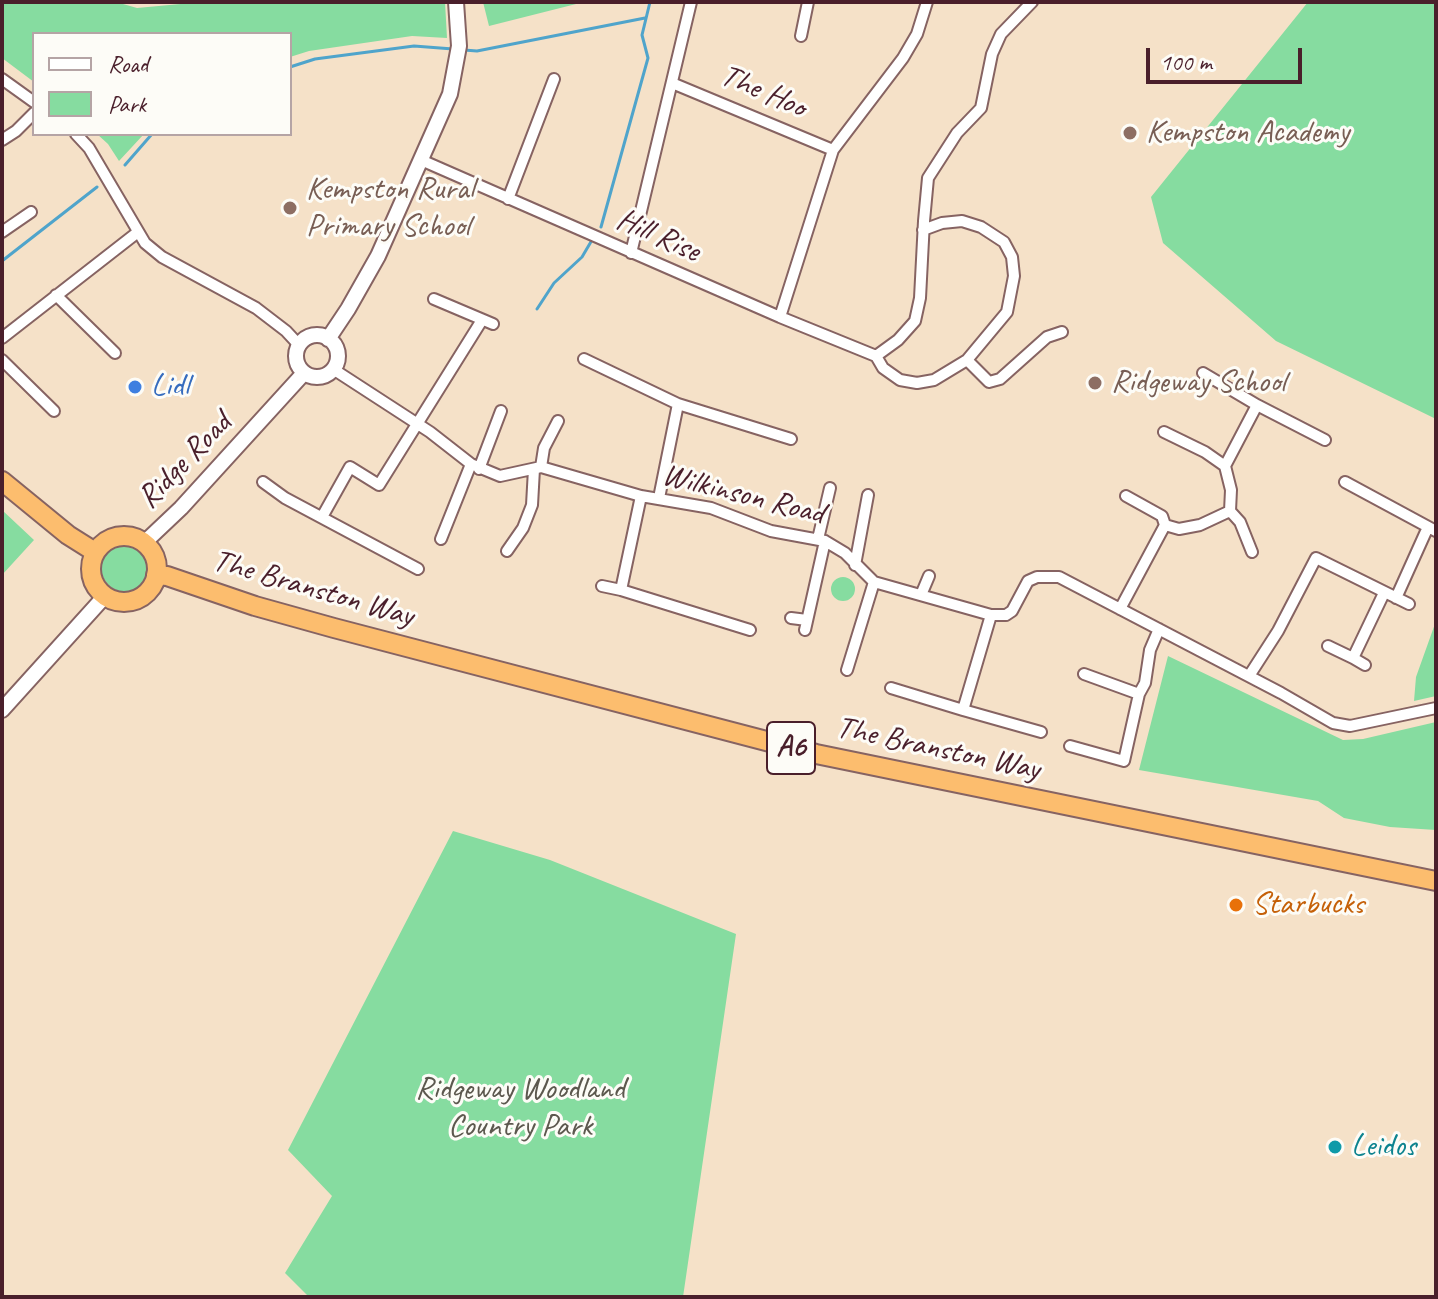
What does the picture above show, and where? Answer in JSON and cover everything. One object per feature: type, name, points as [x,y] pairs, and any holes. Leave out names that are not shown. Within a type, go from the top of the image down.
[{"type":"highway","points":[[2,481],[68,535],[95,552]]},
{"type":"highway","points":[[129,536],[144,543],[154,556],[156,575],[153,585],[139,598],[123,602],[105,596],[91,574],[95,552],[103,543],[117,537],[129,536]]},
{"type":"highway","name":"The Branston Way","points":[[156,575],[334,628],[816,754],[1436,881]]},
{"type":"street","points":[[328,339],[378,256],[450,94],[458,51],[456,2]]},
{"type":"street","points":[[631,253],[691,2]]},
{"type":"street","points":[[801,36],[808,2]]},
{"type":"street","points":[[780,317],[833,150],[903,58],[917,34],[927,2]]},
{"type":"street","points":[[876,356],[898,340],[915,321],[920,298],[928,178],[957,133],[981,108],[992,54],[1001,34],[1032,2]]},
{"type":"street","points":[[2,79],[32,101]]},
{"type":"street","points":[[508,199],[554,79]]},
{"type":"street","name":"The Hoo","points":[[672,83],[833,150]]},
{"type":"street","points":[[2,140],[32,115]]},
{"type":"street","points":[[78,136],[89,148],[145,243],[162,257],[256,308],[299,345]]},
{"type":"street","name":"Hill Rise","points":[[421,160],[876,356],[883,368],[900,380],[917,383],[934,380],[967,360],[1007,312],[1014,276],[1012,257],[999,237],[962,221],[942,223],[923,230]]},
{"type":"street","points":[[2,232],[31,212]]},
{"type":"street","points":[[2,338],[138,232]]},
{"type":"street","points":[[56,295],[115,353]]},
{"type":"street","points":[[322,517],[350,467],[379,485],[488,322],[434,299]]},
{"type":"street","points":[[967,360],[989,382],[1000,379],[1047,337],[1062,332]]},
{"type":"street","points":[[310,337],[328,339],[337,355],[333,369],[320,377],[304,373],[296,358],[299,345],[310,337]]},
{"type":"street","points":[[584,359],[678,404],[791,439]]},
{"type":"street","points":[[2,360],[54,411]]},
{"type":"street","points":[[333,369],[475,467]]},
{"type":"street","name":"Ridge Road","points":[[144,543],[181,508],[304,373]]},
{"type":"street","points":[[1203,373],[1325,440]]},
{"type":"street","points":[[659,498],[678,404]]},
{"type":"street","points":[[1225,466],[1257,405]]},
{"type":"street","points":[[441,539],[501,411]]},
{"type":"street","points":[[507,551],[523,528],[532,505],[544,448],[558,421]]},
{"type":"street","points":[[1164,432],[1205,452],[1225,466],[1231,490],[1230,511],[1240,522],[1252,552]]},
{"type":"street","name":"Wilkinson Road","points":[[475,467],[500,476],[538,468],[641,496],[711,508],[771,531],[822,540],[845,553],[874,582],[991,615]]},
{"type":"street","points":[[263,482],[285,498],[418,569]]},
{"type":"street","points":[[1345,482],[1432,529],[1396,598]]},
{"type":"street","points":[[791,618],[806,625],[830,488]]},
{"type":"street","points":[[855,565],[868,495]]},
{"type":"street","points":[[621,590],[641,496]]},
{"type":"street","points":[[1120,609],[1165,525],[1162,516],[1126,496]]},
{"type":"street","points":[[1165,525],[1179,529],[1200,525],[1230,511]]},
{"type":"street","points":[[1249,676],[1278,631],[1316,558],[1409,604]]},
{"type":"street","points":[[921,595],[929,576]]},
{"type":"street","points":[[963,710],[991,615],[1006,615],[1012,611],[1028,581],[1042,576],[1059,577],[1333,723],[1350,726],[1436,708]]},
{"type":"street","points":[[847,670],[874,582]]},
{"type":"street","points":[[602,586],[750,630]]},
{"type":"street","points":[[1353,658],[1384,593]]},
{"type":"street","points":[[2,710],[105,596]]},
{"type":"street","points":[[1070,746],[1124,761],[1139,694],[1145,683],[1150,650],[1159,629]]},
{"type":"street","points":[[1328,646],[1365,665]]},
{"type":"street","points":[[1084,674],[1139,694]]},
{"type":"street","points":[[891,688],[1041,732]]},
{"type":"green space","points":[[2,2],[116,2],[137,8],[202,2],[445,2],[447,38],[412,36],[309,51],[292,56],[292,32],[32,32],[32,80],[2,58]]},
{"type":"green space","points":[[483,2],[584,2],[489,26]]},
{"type":"green space","points":[[1308,2],[1436,2],[1436,419],[1276,341],[1163,243],[1151,197]]},
{"type":"green space","points":[[99,136],[142,136],[119,161]]},
{"type":"green space","points":[[2,510],[34,540],[2,575]]},
{"type":"green space","points":[[126,542],[144,549],[151,567],[144,585],[126,592],[108,585],[101,567],[108,549]]},
{"type":"green space","points":[[843,577],[852,580],[855,589],[852,598],[843,601],[834,598],[831,589],[834,580]]},
{"type":"green space","points":[[1436,621],[1436,696],[1414,701],[1416,677]]},
{"type":"green space","points":[[1168,656],[1343,740],[1363,739],[1436,722],[1436,830],[1390,827],[1344,818],[1318,801],[1139,770]]},
{"type":"green space","name":"Ridgeway Woodland Country Park","points":[[453,831],[550,860],[736,934],[683,1297],[309,1297],[285,1273],[332,1196],[288,1150]]},
{"type":"waterway","points":[[601,227],[648,58],[642,35],[650,2]]},
{"type":"waterway","points":[[464,50],[477,51],[645,18]]},
{"type":"waterway","points":[[292,66],[315,59],[414,46],[453,49]]},
{"type":"waterway","points":[[125,165],[150,136]]},
{"type":"waterway","points":[[2,261],[97,187]]},
{"type":"waterway","points":[[537,309],[554,283],[582,257],[592,240]]},
{"type":"place","name":"Kempston Academy","points":[[1130,133]]},
{"type":"place","name":"Kempston Rural Primary School","points":[[290,208]]},
{"type":"place","name":"Ridgeway School","points":[[1095,383]]},
{"type":"place","name":"Lidl","points":[[135,387]]},
{"type":"place","name":"Starbucks","points":[[1236,905]]},
{"type":"place","name":"Leidos","points":[[1335,1147]]}]
